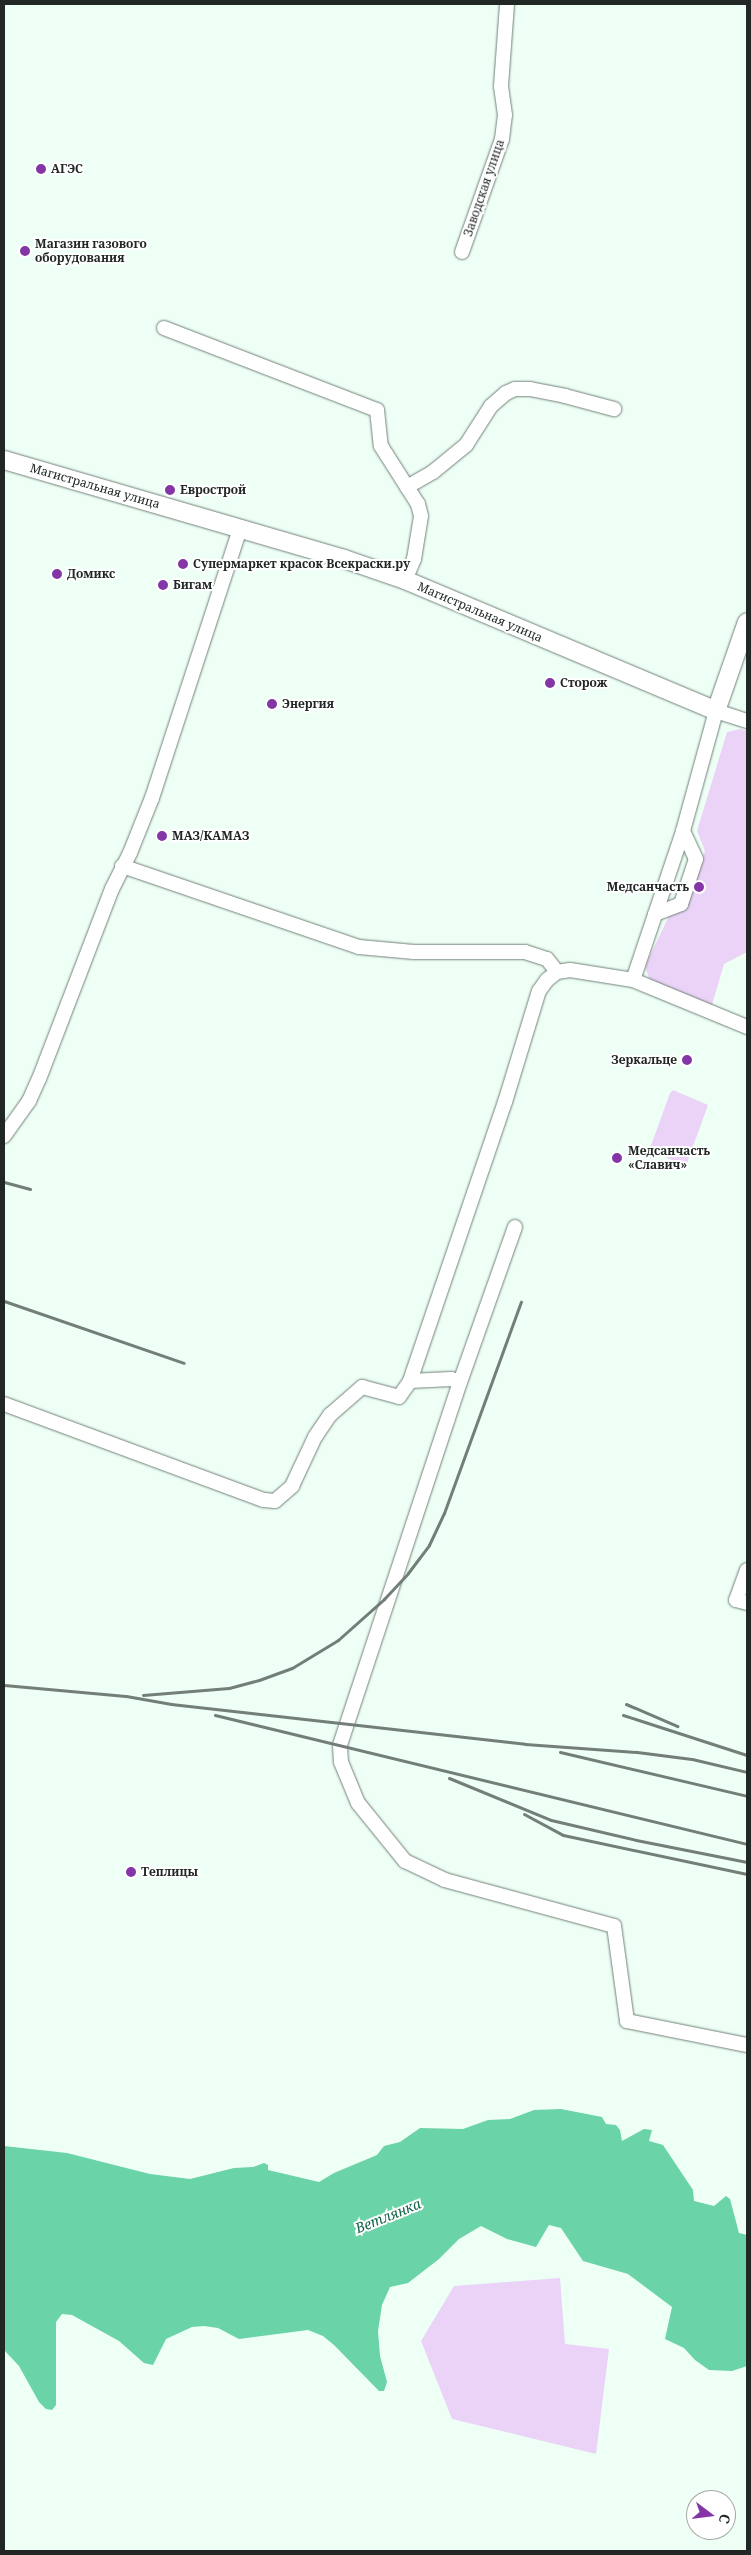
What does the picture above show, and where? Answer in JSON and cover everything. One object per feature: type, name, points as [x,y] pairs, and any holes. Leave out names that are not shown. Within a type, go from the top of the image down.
[{"type":"main road","name":"Магистральная улица","points":[[4,460],[344,559],[405,580],[716,711]]},
{"type":"main road","points":[[716,711],[747,622]]},
{"type":"street","name":"Заводская улица","points":[[462,252],[502,139],[505,115],[501,86],[507,4]]},
{"type":"street","points":[[164,328],[377,410],[381,446],[418,504],[421,516],[414,559],[405,580]]},
{"type":"street","points":[[408,487],[433,472],[466,445],[490,406],[506,393],[515,389],[530,389],[565,396],[614,409]]},
{"type":"street","points":[[4,1136],[29,1101],[39,1079],[122,866],[130,853],[152,798],[240,528]]},
{"type":"street","points":[[633,980],[683,831],[716,711],[747,720]]},
{"type":"street","points":[[655,914],[681,904],[696,859],[683,831]]},
{"type":"street","points":[[122,866],[359,947],[414,952],[525,952],[547,960],[557,972]]},
{"type":"street","points":[[4,1404],[264,1500],[275,1501],[292,1486],[315,1437],[330,1415],[362,1387],[399,1397],[410,1381],[540,991],[547,980],[557,972],[570,970],[633,980],[747,1027]]},
{"type":"street","points":[[515,1227],[460,1382],[340,1745],[341,1762],[358,1803],[405,1861],[445,1880],[614,1926],[627,2022],[747,2046]]},
{"type":"street","points":[[410,1381],[451,1379],[460,1382]]},
{"type":"street","points":[[747,1570],[736,1600],[747,1604]]},
{"type":"shaded area","points":[[740,729],[747,731],[747,952],[724,964],[710,1012],[650,982],[645,966],[669,916],[685,909],[705,851],[697,831],[727,732]]},
{"type":"shaded area","points":[[673,1090],[708,1105],[687,1163],[680,1163],[649,1151],[670,1093]]},
{"type":"shaded area","points":[[560,2278],[565,2344],[609,2349],[596,2454],[452,2419],[421,2341],[454,2286]]},
{"type":"water","name":"Ветлянка","points":[[561,2109],[602,2117],[606,2124],[616,2125],[620,2130],[622,2141],[644,2129],[652,2130],[649,2141],[663,2145],[693,2190],[694,2201],[714,2206],[726,2196],[730,2199],[739,2233],[747,2235],[747,2366],[732,2371],[709,2370],[695,2360],[684,2348],[665,2339],[672,2307],[628,2274],[583,2261],[561,2228],[549,2225],[536,2247],[507,2239],[481,2226],[459,2239],[439,2259],[408,2283],[390,2287],[382,2305],[378,2331],[380,2356],[387,2382],[384,2391],[379,2391],[323,2336],[308,2330],[239,2339],[218,2328],[192,2327],[166,2339],[153,2365],[144,2363],[119,2341],[72,2315],[62,2314],[56,2322],[56,2405],[52,2410],[46,2409],[39,2402],[19,2366],[4,2350],[4,2146],[67,2153],[150,2174],[190,2179],[234,2168],[253,2167],[264,2163],[268,2165],[268,2170],[319,2182],[334,2173],[377,2155],[384,2146],[400,2142],[420,2128],[463,2129],[488,2120],[510,2119],[534,2110]]},
{"type":"railway","points":[[4,1182],[30,1189]]},
{"type":"railway","points":[[4,1301],[184,1363]]},
{"type":"railway","points":[[143,1695],[229,1688],[292,1668],[338,1640],[384,1599],[408,1573],[429,1545],[444,1513],[521,1302]]},
{"type":"railway","points":[[4,1685],[126,1696],[171,1704],[525,1744],[637,1752],[692,1759],[747,1772]]},
{"type":"railway","points":[[626,1704],[677,1726]]},
{"type":"railway","points":[[215,1715],[747,1844]]},
{"type":"railway","points":[[623,1715],[747,1755]]},
{"type":"railway","points":[[560,1752],[747,1796]]},
{"type":"railway","points":[[449,1778],[551,1820],[636,1840],[747,1862]]},
{"type":"railway","points":[[524,1814],[563,1835],[747,1874]]},
{"type":"place","name":"АГЭС","points":[[41,169]]},
{"type":"place","name":"Магазин газового оборудования","points":[[25,251]]},
{"type":"place","name":"Еврострой","points":[[170,490]]},
{"type":"place","name":"Супермаркет красок Всекраски.ру","points":[[183,564]]},
{"type":"place","name":"Домикс","points":[[57,574]]},
{"type":"place","name":"Бигам","points":[[163,585]]},
{"type":"place","name":"Сторож","points":[[550,683]]},
{"type":"place","name":"Энергия","points":[[272,704]]},
{"type":"place","name":"МАЗ/КАМАЗ","points":[[162,836]]},
{"type":"place","name":"Медсанчасть","points":[[699,887]]},
{"type":"place","name":"Зеркальце","points":[[687,1060]]},
{"type":"place","name":"Медсанчасть «Славич»","points":[[617,1158]]},
{"type":"place","name":"Теплицы","points":[[131,1872]]}]
